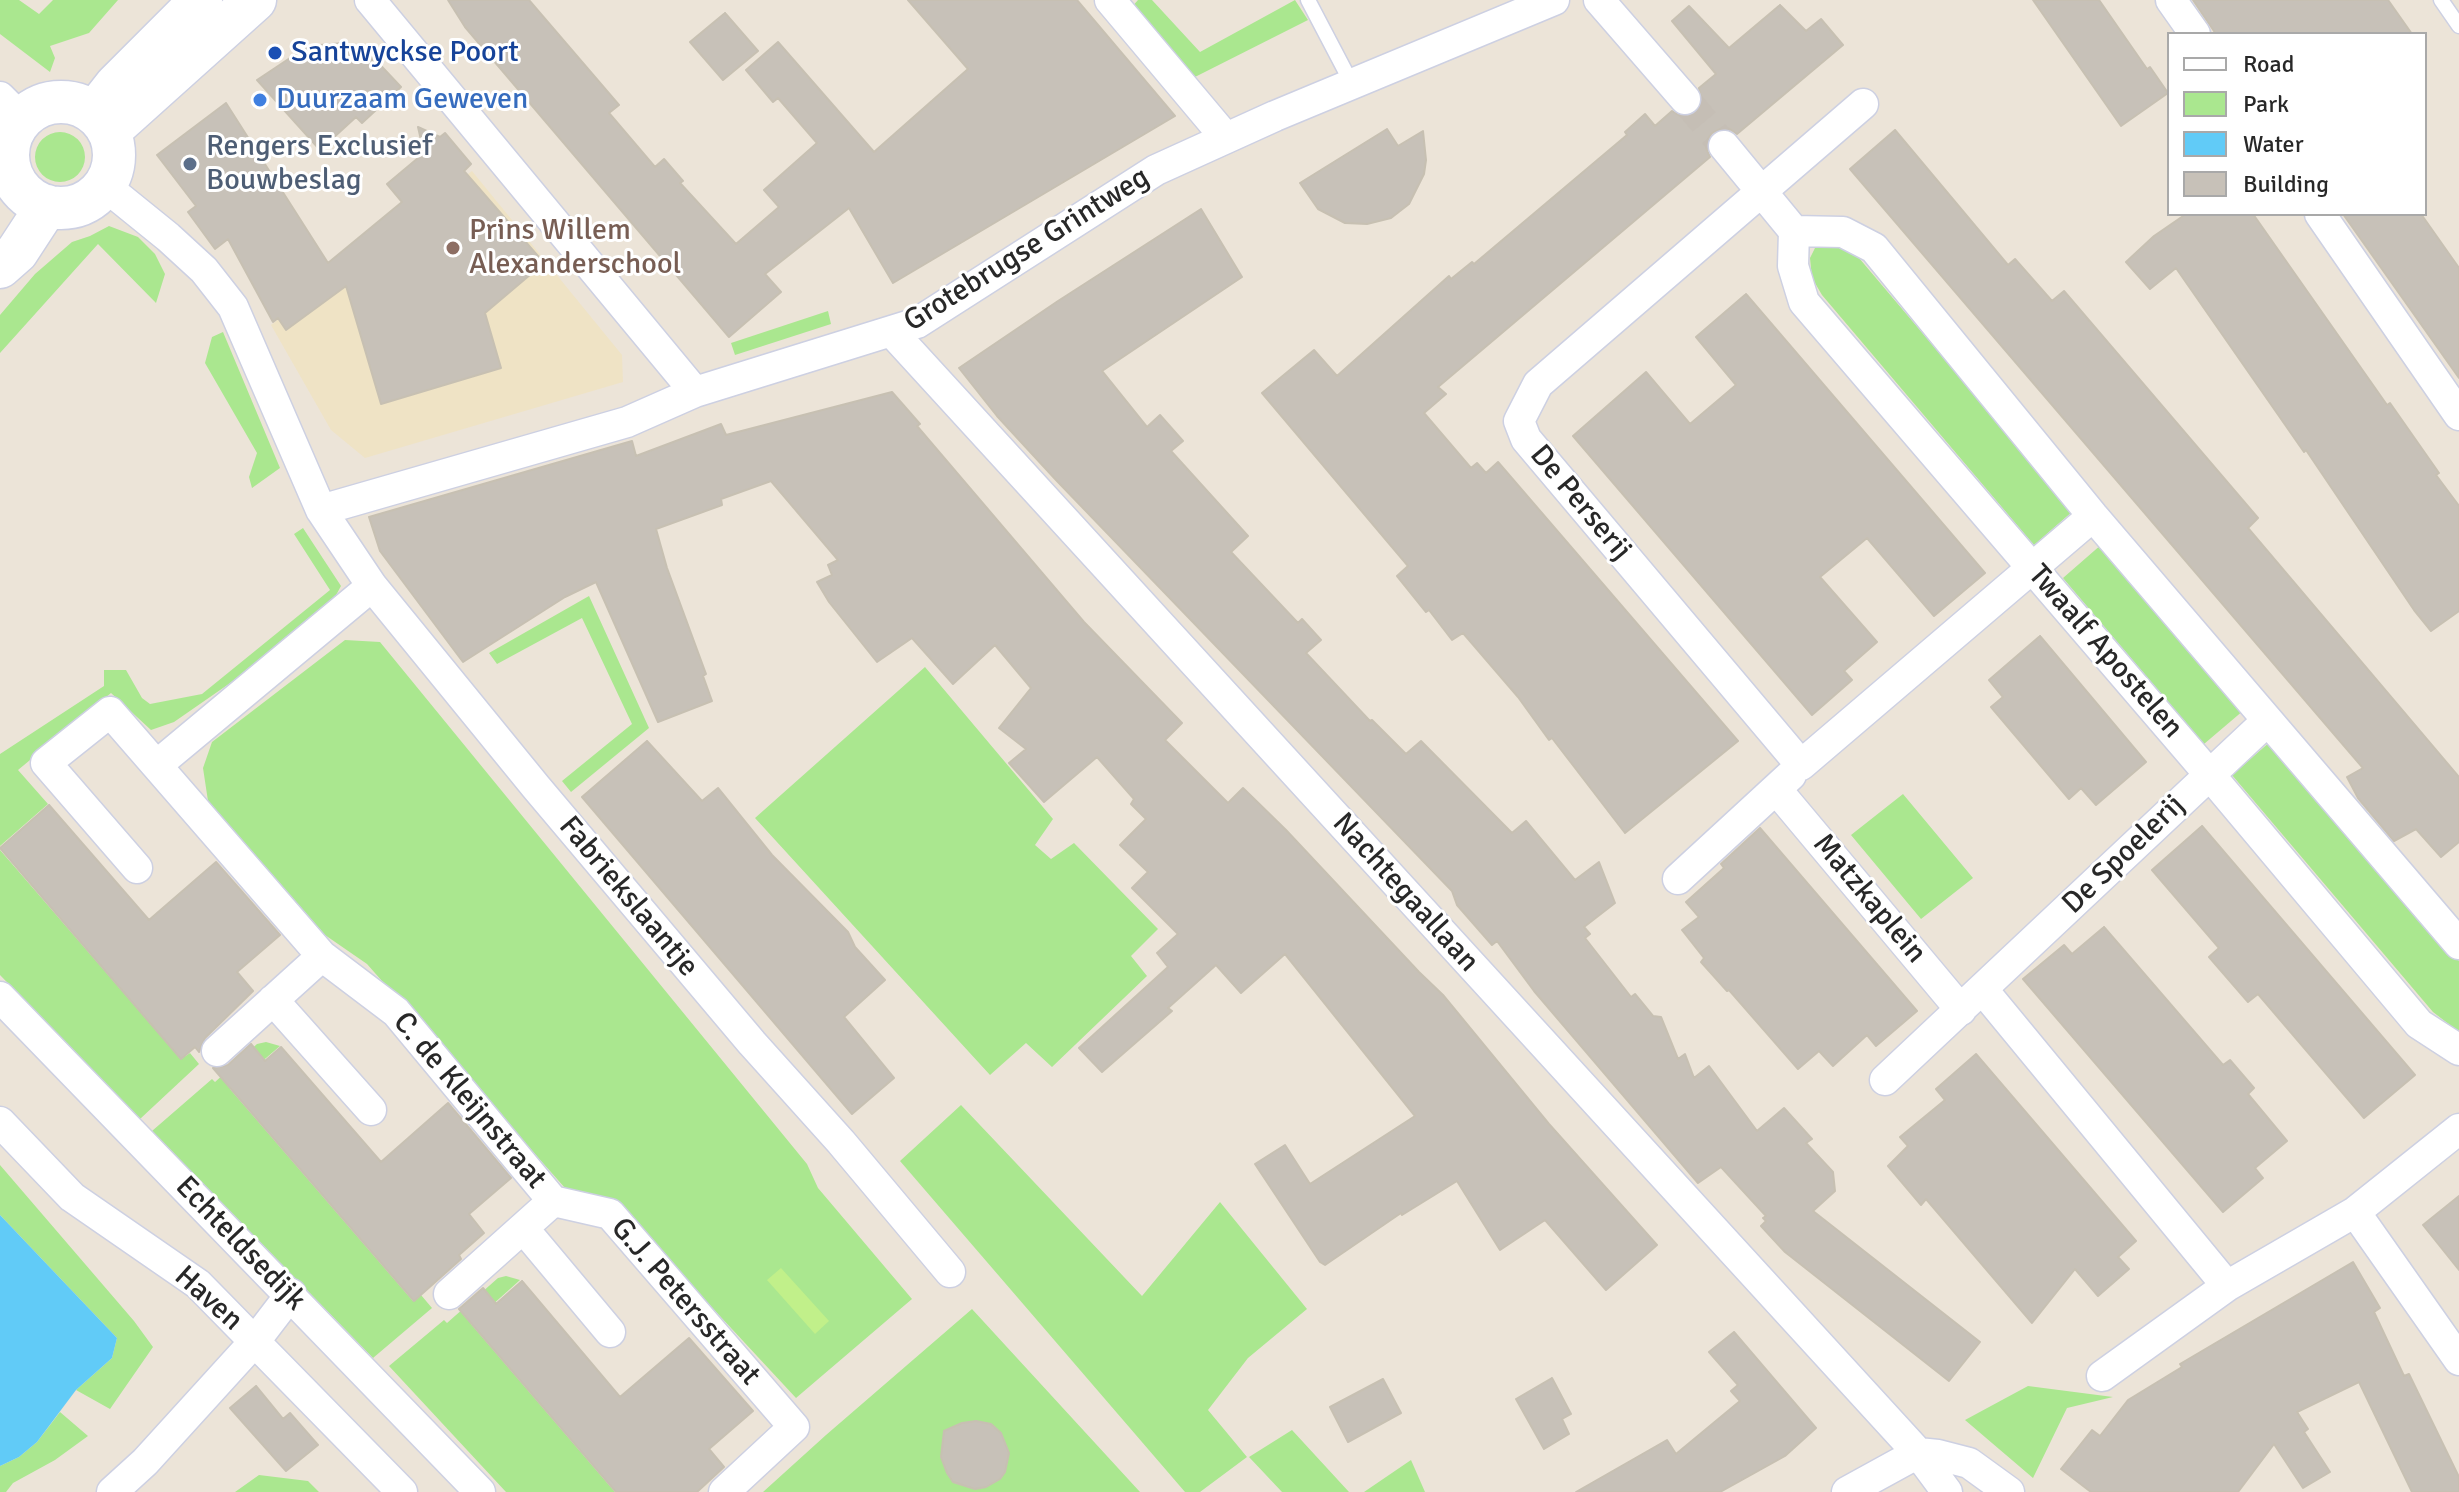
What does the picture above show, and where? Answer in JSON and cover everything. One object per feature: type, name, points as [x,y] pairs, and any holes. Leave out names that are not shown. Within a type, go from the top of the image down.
[{"type":"main road","points":[[102,122],[116,85],[201,0]]},
{"type":"main road","points":[[102,122],[255,0]]},
{"type":"main road","points":[[63,102],[79,105],[102,122],[115,156],[105,186],[87,203],[61,209],[37,200],[11,176],[8,165],[11,108],[34,110],[63,102]]},
{"type":"main road","points":[[0,238],[37,200]]},
{"type":"main road","points":[[0,267],[17,252],[37,200]]},
{"type":"street","points":[[321,510],[627,422],[695,392],[370,0]]},
{"type":"street","points":[[1110,0],[1226,138]]},
{"type":"street","name":"Grotebrugse Grintweg","points":[[695,392],[892,332],[931,316],[1156,170],[1554,0]]},
{"type":"street","points":[[1599,0],[1685,99]]},
{"type":"street","points":[[2171,0],[2194,32]]},
{"type":"street","points":[[1762,192],[1863,104]]},
{"type":"street","points":[[1724,146],[1794,231],[1843,232],[1874,248],[2093,516],[2459,944]]},
{"type":"street","name":"Fabriekslaantje","points":[[105,186],[204,270],[233,307],[321,510],[372,586],[670,946],[950,1272]]},
{"type":"street","name":"De Perserij","points":[[1762,192],[1538,384],[1519,421],[1526,439],[1801,765]]},
{"type":"street","points":[[2321,216],[2459,415]]},
{"type":"street","name":"Twaalf Apostelen","points":[[1794,231],[1793,266],[1804,302],[2419,1024],[2459,1050]]},
{"type":"street","name":"Nachtegaallaan","points":[[892,332],[1918,1453],[1947,1492]]},
{"type":"street","points":[[1678,879],[1801,765],[2093,516]]},
{"type":"street","points":[[157,765],[372,586]]},
{"type":"street","name":"C. de Kleijnstraat","points":[[137,868],[46,763],[110,712],[322,956],[396,1012],[553,1201]]},
{"type":"street","name":"De Spoelerij","points":[[1885,1080],[2267,721]]},
{"type":"street","name":"Matzkaplein","points":[[1776,789],[1972,1000]]},
{"type":"street","points":[[217,1051],[322,956]]},
{"type":"street","name":"Echteldsedijk","points":[[0,997],[480,1492]]},
{"type":"street","points":[[273,1000],[371,1110]]},
{"type":"street","points":[[1972,1000],[2227,1286]]},
{"type":"street","name":"Haven","points":[[0,1122],[72,1197],[198,1284],[402,1492]]},
{"type":"street","points":[[2102,1376],[2227,1286],[2355,1212],[2459,1129]]},
{"type":"street","points":[[449,1294],[553,1201]]},
{"type":"street","name":"G.J. Petersstraat","points":[[553,1201],[610,1214],[794,1427],[724,1492]]},
{"type":"street","points":[[2355,1212],[2459,1360]]},
{"type":"street","points":[[523,1228],[610,1332]]},
{"type":"street","points":[[112,1492],[145,1462],[255,1341],[291,1294]]},
{"type":"street","points":[[1847,1492],[1918,1453],[1969,1463],[2009,1492]]},
{"type":"lane","points":[[1308,0],[1352,84]]},
{"type":"lane","points":[[2441,0],[2459,26]]},
{"type":"shaded area","name":"Prins Willem Alexanderschool","points":[[472,171],[622,355],[623,382],[365,458],[331,430],[271,325]]},
{"type":"green space","points":[[0,0],[19,0],[39,14],[53,0],[118,0],[89,33],[50,46],[55,58],[50,72],[0,34]]},
{"type":"green space","points":[[1138,0],[1152,0],[1200,52],[1295,0],[1308,20],[1191,79],[1130,9]]},
{"type":"green space","points":[[60,132],[78,139],[85,157],[78,175],[60,182],[42,175],[35,157],[42,139]]},
{"type":"green space","points":[[109,226],[138,237],[155,254],[165,274],[156,303],[98,244],[0,353],[0,315],[35,274],[72,242]]},
{"type":"green space","points":[[1826,245],[1847,250],[1859,258],[2073,511],[2034,545],[1822,295],[1812,278],[1810,258],[1815,248]]},
{"type":"green space","points":[[828,311],[831,324],[735,355],[731,343]]},
{"type":"green space","points":[[223,332],[280,468],[252,488],[249,477],[257,453],[205,363],[212,337]]},
{"type":"green space","points":[[303,528],[341,586],[335,597],[285,645],[174,722],[151,730],[111,693],[18,770],[48,804],[0,846],[0,754],[104,686],[104,670],[126,670],[142,698],[150,704],[202,694],[330,590],[294,534]]},
{"type":"green space","points":[[2102,544],[2244,710],[2204,744],[2063,578]]},
{"type":"green space","points":[[589,596],[649,728],[571,792],[562,781],[632,724],[582,618],[497,664],[489,653]]},
{"type":"green space","points":[[345,640],[380,642],[807,1164],[818,1188],[912,1299],[796,1398],[614,1202],[565,1188],[367,964],[325,935],[208,801],[203,768],[212,742]]},
{"type":"green space","points":[[925,667],[1053,819],[1035,845],[1051,859],[1074,843],[1158,929],[1131,956],[1147,976],[1052,1067],[1026,1043],[990,1075],[755,818]]},
{"type":"green space","points":[[2271,741],[2459,961],[2459,1032],[2433,1012],[2232,775]]},
{"type":"green space","points":[[1903,794],[1973,878],[1921,919],[1851,835]]},
{"type":"green space","points":[[0,850],[181,1059],[190,1053],[199,1064],[140,1119],[0,975]]},
{"type":"green space","points":[[266,1042],[280,1046],[230,1089],[413,1301],[421,1295],[432,1308],[373,1358],[152,1131],[212,1079],[215,1082],[257,1044]]},
{"type":"green space","points":[[961,1105],[1142,1296],[1220,1202],[1307,1309],[1248,1358],[1208,1410],[1247,1457],[1200,1492],[1185,1492],[900,1161]]},
{"type":"green space","points":[[0,1165],[153,1347],[110,1409],[76,1390],[112,1358],[117,1338],[0,1215]]},
{"type":"green space","points":[[781,1268],[829,1321],[815,1334],[767,1280]]},
{"type":"green space","points":[[506,1276],[520,1280],[471,1324],[615,1492],[506,1492],[389,1366],[444,1320],[447,1323],[498,1278]]},
{"type":"green space","points":[[972,1309],[1140,1492],[763,1492],[826,1435]]},
{"type":"green space","points":[[2028,1386],[2113,1397],[2067,1408],[2033,1478],[1965,1420]]},
{"type":"green space","points":[[60,1412],[88,1436],[55,1460],[13,1483],[6,1492],[0,1492],[0,1466],[19,1457],[37,1442]]},
{"type":"green space","points":[[1292,1430],[1349,1492],[1282,1492],[1249,1457]]},
{"type":"green space","points":[[1411,1460],[1425,1492],[1364,1492]]},
{"type":"green space","points":[[259,1475],[308,1481],[319,1492],[235,1492]]},
{"type":"water","points":[[0,1215],[117,1338],[112,1358],[76,1390],[37,1442],[19,1457],[0,1466]]},
{"type":"building","points":[[448,0],[529,0],[619,105],[609,113],[655,167],[664,159],[683,181],[680,183],[736,244],[779,207],[764,190],[817,143],[778,98],[773,102],[746,70],[778,42],[874,152],[968,69],[908,0],[1077,0],[1175,116],[893,283],[849,208],[765,274],[781,292],[729,337],[465,27]]},
{"type":"building","points":[[2033,0],[2099,0],[2147,69],[2150,67],[2167,94],[2121,126]]},
{"type":"building","points":[[2193,0],[2388,0],[2411,32],[2215,32]]},
{"type":"building","points":[[1780,5],[1806,31],[1821,19],[1843,45],[1737,134],[1722,128],[1712,133],[1706,148],[1710,157],[1438,387],[1446,394],[1424,413],[1471,468],[1477,463],[1486,473],[1498,462],[1738,741],[1625,833],[1552,738],[1549,740],[1518,697],[1463,633],[1452,640],[1429,610],[1426,612],[1397,576],[1408,566],[1262,393],[1314,350],[1337,376],[1449,276],[1451,279],[1472,262],[1474,264],[1627,135],[1625,132],[1645,114],[1655,126],[1672,111],[1688,117],[1697,112],[1702,104],[1699,88],[1716,74],[1672,21],[1689,6],[1729,48]]},
{"type":"building","points":[[725,13],[758,51],[723,80],[690,42]]},
{"type":"building","points":[[344,43],[368,52],[401,87],[362,123],[356,117],[320,150],[257,80],[308,46]]},
{"type":"building","points":[[226,103],[328,263],[402,202],[387,184],[424,153],[418,127],[440,137],[445,133],[471,164],[464,171],[544,263],[485,313],[501,368],[381,404],[346,286],[286,330],[278,318],[273,322],[228,239],[215,249],[188,212],[196,206],[157,155]]},
{"type":"building","points":[[1387,129],[1398,146],[1423,131],[1424,174],[1409,204],[1391,218],[1367,224],[1345,223],[1318,209],[1300,183]]},
{"type":"building","points":[[1895,130],[2008,265],[2015,259],[2052,301],[2064,291],[2258,518],[2248,528],[2459,777],[2459,842],[2441,857],[2416,829],[2394,841],[2358,798],[2347,777],[2363,768],[1850,169]]},
{"type":"building","points":[[1201,209],[1242,277],[1102,371],[1147,427],[1160,415],[1183,441],[1171,451],[1248,536],[1231,552],[1298,623],[1302,619],[1321,640],[1306,653],[1370,721],[1406,754],[1421,741],[1512,833],[1526,821],[1575,880],[1599,862],[1615,903],[1584,927],[1590,934],[1585,938],[1631,997],[1635,994],[1653,1016],[1661,1017],[1678,1059],[1685,1054],[1694,1078],[1709,1066],[1757,1131],[1784,1108],[1812,1139],[1806,1143],[1833,1172],[1835,1191],[1813,1211],[1980,1342],[1949,1381],[1785,1252],[1761,1226],[1766,1216],[1721,1167],[1698,1183],[1534,991],[1497,941],[1492,945],[1457,905],[1452,891],[1056,480],[997,416],[959,368]]},
{"type":"building","points":[[2183,216],[2254,216],[2387,405],[2390,403],[2459,506],[2459,611],[2431,631],[2176,268],[2150,289],[2126,262],[2154,236]]},
{"type":"building","points":[[2344,216],[2422,216],[2459,268],[2459,378]]},
{"type":"building","points":[[1746,294],[1985,573],[1934,616],[1867,538],[1820,577],[1877,642],[1844,671],[1852,680],[1812,715],[1573,436],[1646,372],[1690,424],[1736,385],[1696,337]]},
{"type":"building","points":[[892,392],[920,424],[917,426],[1084,622],[1182,723],[1165,740],[1228,803],[1243,788],[1286,830],[1443,995],[1549,1124],[1657,1245],[1606,1290],[1545,1220],[1500,1250],[1457,1181],[1401,1213],[1325,1265],[1320,1262],[1255,1164],[1285,1145],[1310,1184],[1415,1116],[1285,954],[1241,993],[1216,965],[1168,1008],[1172,1011],[1102,1072],[1079,1048],[1168,967],[1157,953],[1178,934],[1132,888],[1148,872],[1120,845],[1146,819],[1131,804],[1134,799],[1097,757],[1044,802],[1009,763],[1026,749],[999,728],[1031,688],[995,645],[953,684],[912,638],[877,662],[817,582],[832,575],[828,565],[838,560],[771,481],[721,499],[722,505],[656,529],[706,674],[703,676],[712,701],[658,722],[596,582],[565,597],[463,662],[380,551],[369,517],[632,441],[636,456],[721,424],[726,435]]},
{"type":"building","points":[[2040,636],[2146,762],[2096,805],[2081,788],[2069,799],[1991,707],[2003,697],[1989,680]]},
{"type":"building","points":[[647,741],[702,801],[718,788],[772,855],[848,932],[855,947],[885,980],[844,1017],[894,1078],[852,1114],[582,797]]},
{"type":"building","points":[[49,805],[149,920],[216,862],[280,935],[237,972],[253,991],[205,1038],[199,1052],[195,1047],[181,1059],[0,848]]},
{"type":"building","points":[[2202,826],[2415,1075],[2364,1118],[2258,994],[2248,1002],[2209,957],[2219,948],[2152,870]]},
{"type":"building","points":[[1760,828],[1917,1011],[1876,1046],[1867,1035],[1833,1066],[1819,1051],[1798,1069],[1701,962],[1704,958],[1682,930],[1699,917],[1686,902],[1724,868],[1721,864]]},
{"type":"building","points":[[2104,927],[2223,1065],[2230,1060],[2254,1088],[2248,1094],[2287,1141],[2255,1168],[2263,1178],[2223,1212],[2023,979],[2064,945],[2072,954]]},
{"type":"building","points":[[251,1044],[265,1061],[281,1047],[381,1162],[448,1103],[511,1178],[469,1214],[484,1233],[459,1255],[461,1259],[414,1301],[213,1068],[228,1065]]},
{"type":"building","points":[[1976,1054],[2136,1241],[2118,1257],[2129,1269],[2098,1296],[2075,1269],[2032,1323],[1926,1199],[1921,1205],[1888,1166],[1908,1146],[1900,1137],[1945,1100],[1936,1089]]},
{"type":"building","points":[[2459,1196],[2459,1270],[2423,1225]]},
{"type":"building","points":[[2353,1262],[2380,1308],[2374,1312],[2404,1376],[2409,1374],[2459,1477],[2459,1492],[2412,1492],[2359,1382],[2297,1412],[2308,1429],[2304,1432],[2330,1472],[2303,1488],[2274,1444],[2238,1492],[2091,1492],[2061,1469],[2092,1430],[2100,1436],[2128,1400],[2182,1367],[2180,1364]]},
{"type":"building","points":[[522,1281],[620,1397],[689,1338],[753,1411],[709,1449],[724,1467],[697,1492],[616,1492],[459,1309],[483,1288],[496,1304]]},
{"type":"building","points":[[1734,1332],[1816,1428],[1785,1456],[1720,1492],[1576,1492],[1667,1440],[1676,1454],[1740,1401],[1731,1391],[1738,1385],[1709,1352]]},
{"type":"building","points":[[1552,1378],[1571,1414],[1562,1419],[1569,1434],[1544,1449],[1516,1399]]},
{"type":"building","points":[[1383,1379],[1401,1413],[1348,1442],[1330,1407]]},
{"type":"building","points":[[256,1386],[283,1419],[290,1413],[318,1445],[286,1471],[230,1408]]},
{"type":"building","points":[[976,1421],[991,1424],[1001,1433],[1009,1453],[1005,1472],[1000,1479],[975,1489],[953,1482],[941,1457],[944,1431]]},
{"type":"tunnel","points":[[1685,99],[1724,146]]},
{"type":"place","name":"Santwyckse Poort","points":[[275,53]]},
{"type":"place","name":"Duurzaam Geweven","points":[[260,100]]},
{"type":"place","name":"Rengers Exclusief Bouwbeslag","points":[[190,164]]},
{"type":"place","name":"Prins Willem Alexanderschool","points":[[453,248]]}]
